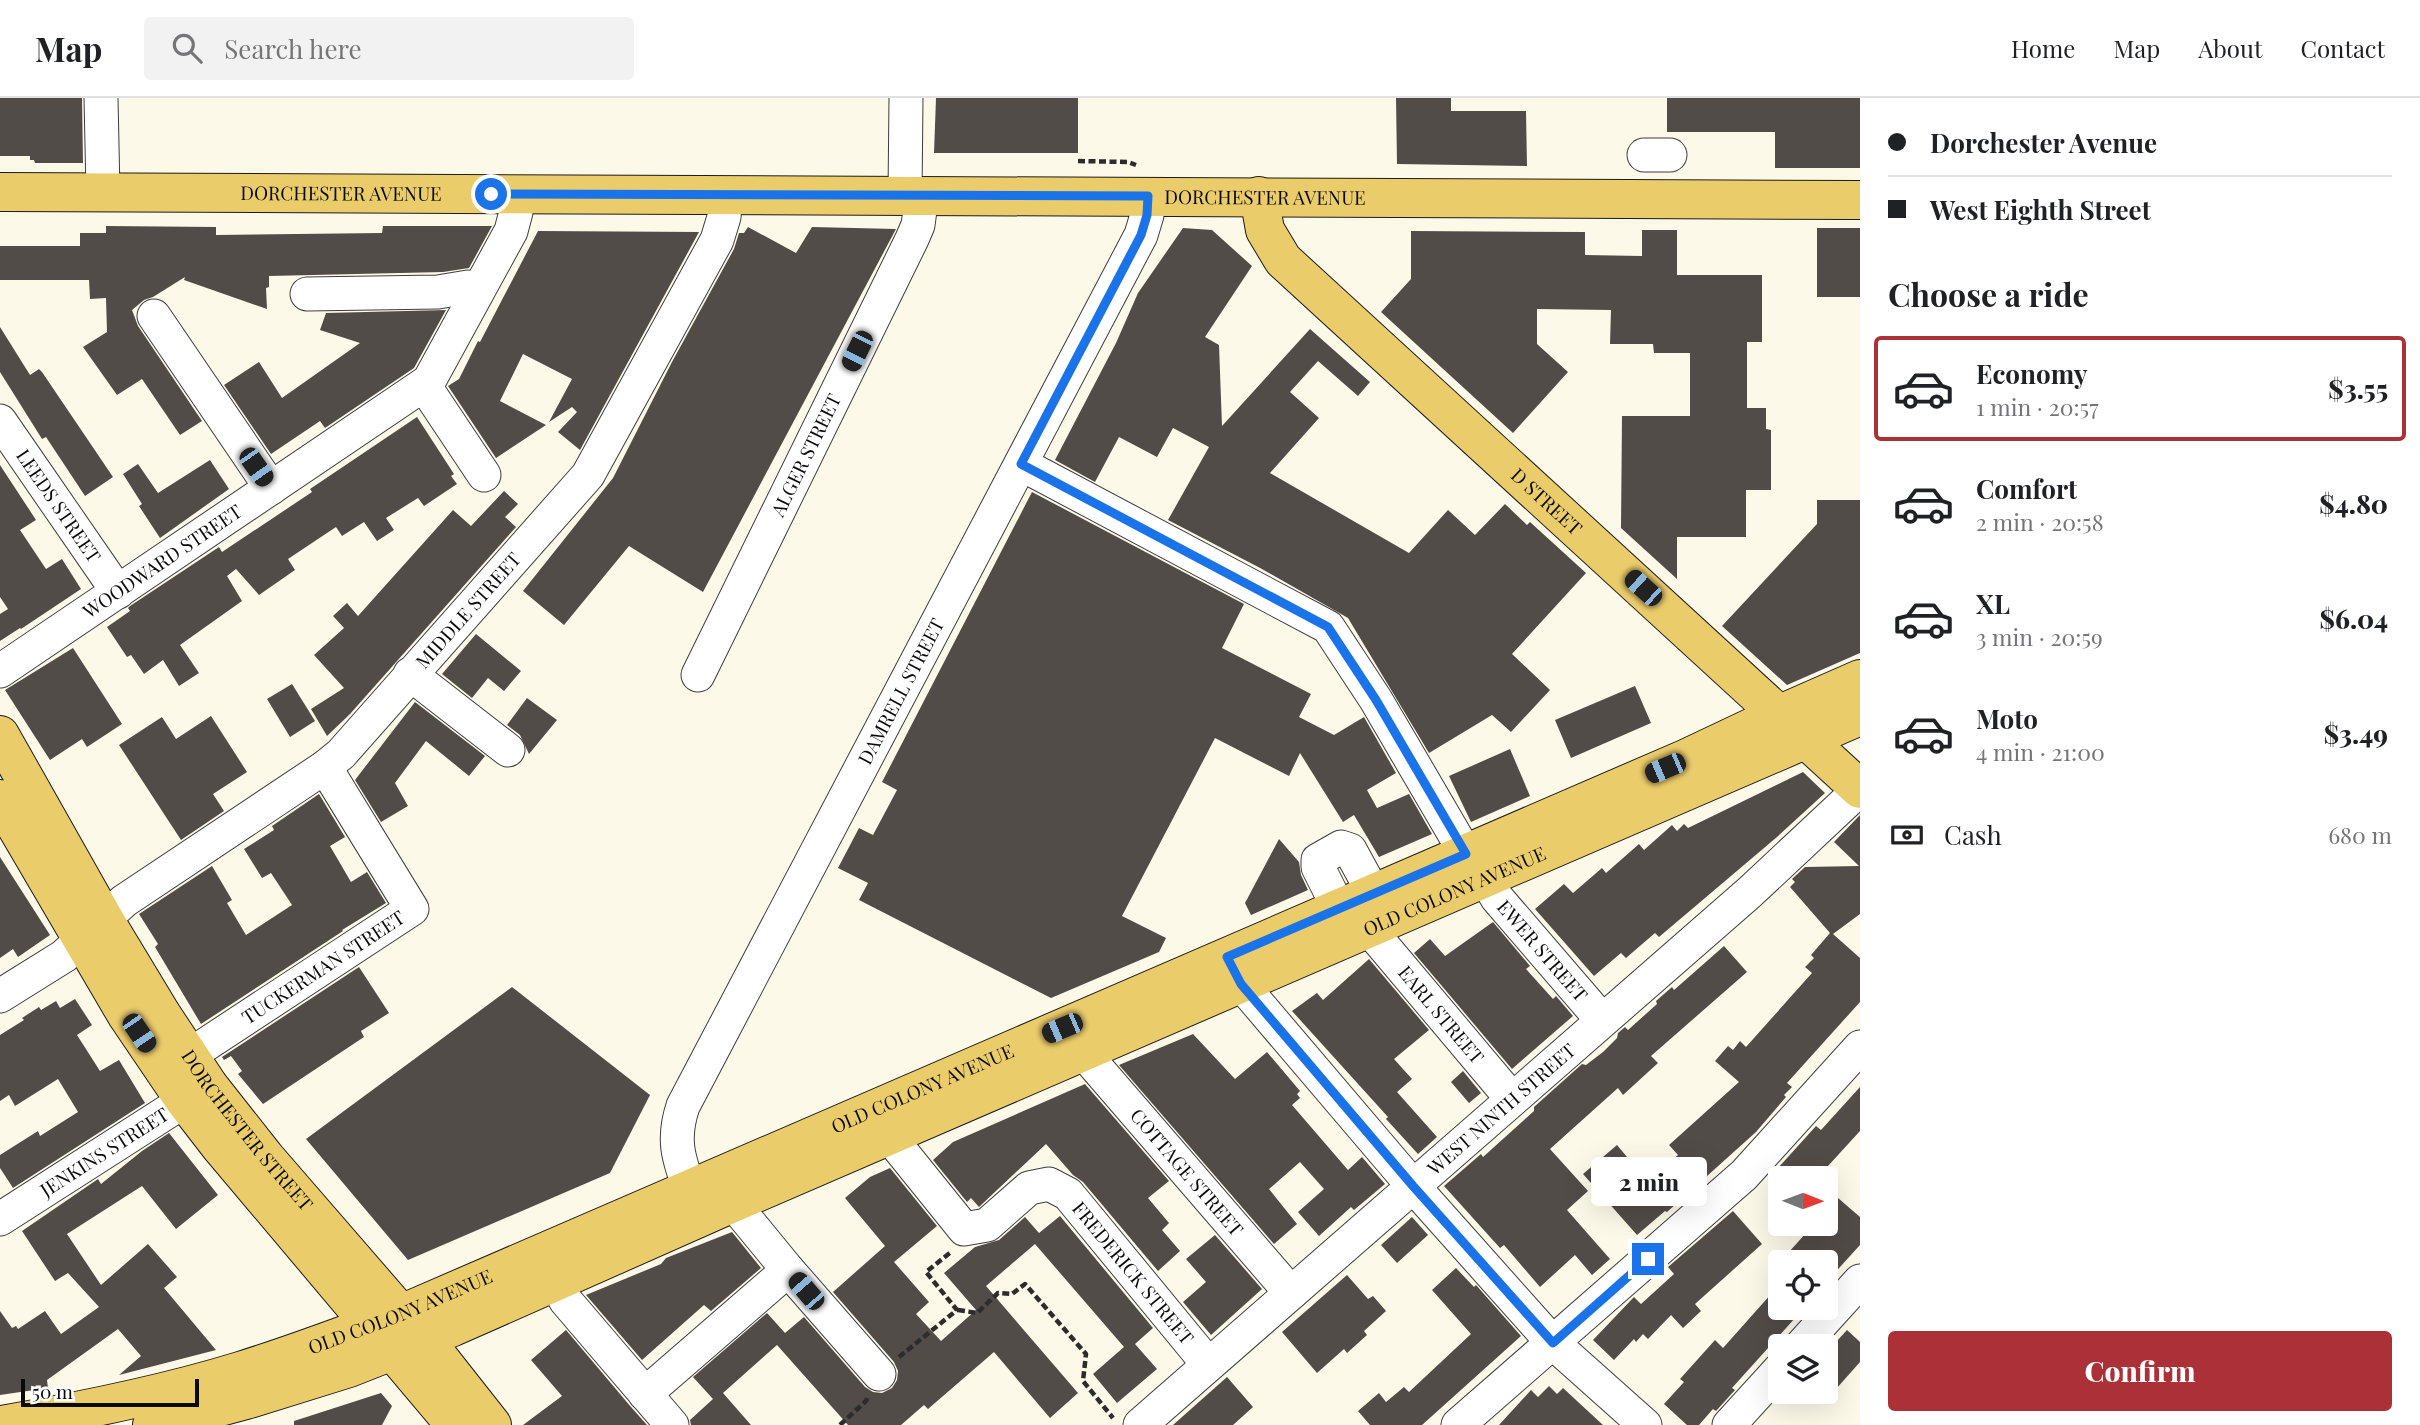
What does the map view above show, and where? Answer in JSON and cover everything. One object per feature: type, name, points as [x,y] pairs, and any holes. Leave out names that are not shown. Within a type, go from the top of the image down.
[{"type":"main road","name":"DORCHESTER AVENUE","points":[[0,192],[913,195],[1143,181],[1259,196],[1860,200]]},
{"type":"main road","name":"D STREET","points":[[1259,196],[1265,230],[1283,260],[1860,789]]},
{"type":"main road","name":"OLD COLONY AVENUE","points":[[1476,866],[1688,758],[1860,679]]},
{"type":"main road","name":"OLD COLONY AVENUE","points":[[1,1425],[118,1403],[201,1382],[292,1354],[398,1333],[554,1280],[1083,1052],[1234,971],[1361,910],[1806,740],[1860,716]]},
{"type":"main road","name":"DORCHESTER STREET","points":[[0,735],[94,929],[126,1014],[186,1079],[287,1204],[398,1333],[492,1425]]},
{"type":"main road","name":"DORCHESTER STREET","points":[[0,799],[94,929]]},
{"type":"main road","name":"OLD COLONY AVENUE","points":[[162,1424],[268,1393],[398,1333],[690,1190],[1234,971]]},
{"type":"main road","name":"DORCHESTER STREET","points":[[398,1333],[455,1425]]},
{"type":"street","points":[[101,98],[103,192]]},
{"type":"street","name":"ALGER STREET","points":[[698,675],[918,225],[913,195],[906,98]]},
{"type":"street","name":"DAMRELL STREET","points":[[690,1190],[677,1158],[677,1125],[683,1106],[1141,235],[1147,215],[1143,181]]},
{"type":"street","name":"WOODWARD STREET","points":[[0,671],[424,385],[432,376],[513,225],[517,194]]},
{"type":"street","name":"MIDDLE STREET","points":[[0,996],[64,957],[124,901],[341,754],[588,475],[716,240],[724,217],[726,194]]},
{"type":"street","points":[[307,294],[438,292],[468,286],[478,290]]},
{"type":"street","points":[[154,316],[271,488]]},
{"type":"street","points":[[424,385],[484,475]]},
{"type":"street","name":"LEEDS STREET","points":[[0,421],[118,592]]},
{"type":"street","name":"EWER STREET","points":[[1021,464],[1328,627],[1376,700],[1497,898],[1602,1020]]},
{"type":"street","points":[[410,674],[508,750]]},
{"type":"street","name":"TUCKERMAN STREET","points":[[186,1079],[412,909],[325,767]]},
{"type":"street","name":"WEST NINTH STREET","points":[[1141,1423],[1750,892],[1860,789]]},
{"type":"street","name":"EARL STREET","points":[[1361,910],[1512,1099]]},
{"type":"street","points":[[1234,971],[1413,1186],[1553,1343],[1646,1425]]},
{"type":"street","points":[[1458,1425],[1744,1175],[1860,1047]]},
{"type":"street","name":"COTTAGE STREET","points":[[1083,1052],[1291,1293]]},
{"type":"street","name":"JENKINS STREET","points":[[0,1219],[186,1079]]},
{"type":"street","points":[[889,1136],[976,1227]]},
{"type":"street","name":"FREDERICK STREET","points":[[976,1227],[1029,1188],[1049,1184],[1068,1194],[1208,1364]]},
{"type":"street","points":[[733,1203],[879,1374]]},
{"type":"street","points":[[645,1394],[788,1270]]},
{"type":"street","points":[[554,1280],[566,1301],[672,1425]]},
{"type":"street","points":[[1812,1334],[1860,1281]]},
{"type":"street","points":[[1729,1425],[1768,1382]]},
{"type":"path","points":[[1078,161],[1128,162],[1143,181]]},
{"type":"path","points":[[976,1227],[962,1243],[926,1272],[957,1310],[977,1313],[998,1293],[1012,1294],[1025,1284],[1086,1354],[1083,1381],[1141,1423]]},
{"type":"path","points":[[839,1425],[866,1401],[879,1374],[957,1310]]},
{"type":"building","points":[[0,98],[82,98],[83,163],[35,163],[30,160],[30,156],[0,156]]},
{"type":"building","points":[[936,98],[1078,98],[1078,153],[934,153]]},
{"type":"building","points":[[1396,98],[1451,98],[1451,111],[1526,111],[1527,166],[1397,164]]},
{"type":"building","points":[[1667,98],[1860,98],[1860,168],[1775,168],[1775,132],[1667,132]]},
{"type":"building","points":[[106,226],[216,227],[216,235],[382,233],[383,226],[492,226],[469,268],[443,272],[269,276],[269,287],[266,288],[267,309],[184,280],[185,277],[144,300],[132,310],[138,326],[202,421],[180,435],[142,379],[117,395],[83,347],[107,332],[106,298],[90,299],[89,280],[0,280],[0,246],[80,246],[80,233],[106,233]]},
{"type":"building","points":[[748,227],[796,253],[812,227],[896,229],[703,592],[629,546],[564,625],[523,591],[613,478],[734,249],[739,233],[744,233]]},
{"type":"building","points":[[1183,228],[1212,230],[1252,266],[1205,337],[1219,345],[1222,426],[1310,329],[1370,382],[1358,396],[1318,361],[1290,392],[1319,418],[1270,473],[1409,553],[1448,510],[1475,535],[1505,504],[1527,525],[1530,522],[1586,573],[1512,654],[1550,690],[1511,732],[1492,715],[1429,753],[1348,618],[1168,520],[1209,447],[1173,428],[1157,457],[1119,437],[1095,482],[1055,460],[1116,343],[1138,293]]},
{"type":"building","points":[[1817,228],[1860,228],[1860,297],[1817,297]]},
{"type":"building","points":[[1642,230],[1677,230],[1677,275],[1762,275],[1762,342],[1747,342],[1747,408],[1766,408],[1766,429],[1771,430],[1771,490],[1746,490],[1746,537],[1677,537],[1677,579],[1621,528],[1622,416],[1690,416],[1690,353],[1654,353],[1653,344],[1610,344],[1611,310],[1537,309],[1537,344],[1568,372],[1513,433],[1381,312],[1411,279],[1411,231],[1585,232],[1585,255],[1642,256]]},
{"type":"building","points":[[538,231],[699,232],[580,450],[558,432],[577,412],[572,407],[549,422],[572,379],[523,354],[500,401],[546,425],[496,458],[448,386],[459,379]]},
{"type":"building","points":[[446,310],[414,368],[325,428],[320,421],[271,454],[224,385],[259,362],[282,398],[360,343],[320,330],[326,313]]},
{"type":"building","points":[[0,327],[30,375],[39,369],[42,372],[113,477],[85,496],[46,437],[42,439],[0,372]]},
{"type":"building","points":[[417,417],[454,474],[451,476],[457,484],[424,506],[418,498],[386,518],[394,530],[377,541],[364,522],[342,536],[336,527],[288,559],[295,570],[259,595],[236,569],[227,576],[242,601],[180,645],[199,673],[179,686],[163,660],[144,674],[131,655],[127,657],[107,627],[130,611],[130,606],[219,547],[222,552]]},
{"type":"building","points":[[210,460],[229,489],[160,538],[139,506],[142,504],[123,474],[138,464],[158,493]]},
{"type":"building","points":[[0,465],[36,520],[20,530],[46,569],[62,559],[81,589],[0,641],[0,614],[8,609],[0,597]]},
{"type":"building","points":[[504,491],[518,504],[505,517],[516,527],[350,714],[327,736],[311,709],[344,688],[314,655],[344,628],[333,616],[347,603],[358,616],[453,510],[471,526]]},
{"type":"building","points":[[1032,492],[1244,604],[1222,648],[1311,694],[1299,717],[1334,735],[1364,717],[1396,773],[1367,790],[1377,808],[1409,794],[1432,834],[1379,857],[1354,815],[1343,822],[1300,753],[1289,776],[1215,738],[1122,916],[1166,938],[1159,952],[1051,998],[859,900],[868,883],[838,868],[859,828],[873,835],[897,790],[882,782]]},
{"type":"building","points":[[1817,500],[1860,500],[1860,653],[1787,685],[1722,626],[1817,524]]},
{"type":"building","points":[[476,634],[521,671],[504,691],[488,678],[472,698],[442,674]]},
{"type":"building","points":[[73,648],[122,724],[87,747],[82,739],[50,760],[5,690]]},
{"type":"building","points":[[292,684],[315,721],[290,737],[267,699]]},
{"type":"building","points":[[1635,686],[1651,723],[1571,758],[1555,720]]},
{"type":"building","points":[[527,698],[557,720],[529,754],[520,735],[507,725]]},
{"type":"building","points":[[415,702],[485,756],[469,776],[426,741],[395,783],[408,806],[381,822],[355,780]]},
{"type":"building","points":[[211,716],[247,772],[213,794],[224,811],[181,840],[119,745],[162,717],[176,739]]},
{"type":"building","points":[[1510,749],[1530,796],[1471,822],[1449,776]]},
{"type":"building","points":[[1803,772],[1825,793],[1659,937],[1655,933],[1626,958],[1621,953],[1594,976],[1535,909],[1564,884],[1573,893],[1602,868],[1606,873],[1639,844],[1644,850],[1672,825],[1677,831],[1684,824],[1688,828]]},
{"type":"building","points":[[319,794],[345,837],[330,846],[351,882],[367,872],[386,903],[201,1024],[155,947],[158,944],[139,914],[212,866],[232,900],[227,903],[246,935],[292,905],[271,873],[262,878],[244,849],[274,830],[272,826]]},
{"type":"building","points":[[1860,815],[1860,914],[1833,934],[1860,958],[1860,1002],[1787,1083],[1792,1087],[1784,1095],[1786,1097],[1756,1132],[1667,1212],[1637,1235],[1583,1174],[1617,1145],[1648,1182],[1678,1155],[1669,1145],[1739,1082],[1715,1061],[1728,1046],[1733,1050],[1740,1041],[1746,1047],[1812,973],[1805,967],[1814,958],[1811,955],[1830,933],[1790,887],[1795,882],[1792,879],[1805,867],[1859,866],[1834,842]]},
{"type":"building","points":[[1279,839],[1299,862],[1308,890],[1251,915],[1245,903]]},
{"type":"building","points":[[0,857],[50,935],[18,957],[13,949],[0,958]]},
{"type":"building","points":[[1493,922],[1530,966],[1526,969],[1553,999],[1556,996],[1573,1016],[1512,1069],[1414,953],[1430,939],[1445,956]]},
{"type":"building","points":[[1724,946],[1747,972],[1651,1056],[1658,1063],[1623,1095],[1618,1088],[1550,1149],[1588,1191],[1567,1210],[1610,1259],[1592,1275],[1575,1255],[1540,1287],[1504,1245],[1500,1248],[1444,1186],[1481,1154],[1483,1157],[1582,1064],[1586,1065],[1603,1052],[1617,1038],[1618,1033],[1625,1027],[1628,1030],[1672,987],[1674,990]]},
{"type":"building","points":[[1369,959],[1429,1030],[1394,1059],[1412,1079],[1397,1092],[1437,1137],[1418,1154],[1292,1011],[1317,993],[1323,1000]]},
{"type":"building","points":[[359,967],[389,1013],[361,1031],[364,1037],[263,1104],[238,1074],[242,1071],[231,1056],[224,1060],[222,1057]]},
{"type":"building","points":[[512,987],[650,1095],[610,1173],[408,1260],[306,1139]]},
{"type":"building","points":[[75,999],[92,1025],[77,1035],[100,1071],[119,1060],[145,1103],[13,1188],[0,1168],[0,1155],[38,1131],[40,1136],[78,1112],[58,1079],[15,1106],[9,1095],[0,1101],[0,1035],[39,1007],[41,1010],[56,1001],[60,1008]]},
{"type":"building","points":[[1193,1034],[1235,1079],[1267,1052],[1300,1091],[1297,1094],[1300,1098],[1292,1105],[1348,1170],[1362,1157],[1385,1184],[1354,1210],[1351,1207],[1319,1236],[1298,1212],[1324,1189],[1300,1162],[1269,1189],[1297,1224],[1274,1244],[1119,1065]]},
{"type":"building","points":[[1463,1071],[1481,1093],[1469,1103],[1451,1082]]},
{"type":"building","points":[[1085,1084],[1169,1181],[1148,1198],[1169,1223],[1162,1230],[1180,1251],[1158,1271],[1083,1182],[1073,1175],[1046,1144],[979,1207],[971,1198],[967,1202],[933,1160],[953,1142]]},
{"type":"building","points":[[1860,1087],[1860,1131],[1828,1166],[1780,1166],[1816,1126],[1821,1130]]},
{"type":"building","points":[[169,1133],[218,1195],[176,1229],[142,1186],[67,1234],[101,1285],[148,1244],[177,1277],[164,1288],[216,1350],[119,1375],[141,1356],[118,1329],[47,1380],[48,1388],[0,1395],[0,1311],[12,1328],[16,1326],[18,1329],[45,1311],[61,1334],[99,1307],[68,1273],[55,1281],[22,1231],[98,1179],[101,1184]]},
{"type":"building","points":[[890,1168],[937,1226],[894,1262],[929,1302],[916,1314],[941,1341],[976,1310],[944,1273],[975,1247],[999,1240],[1025,1217],[1039,1233],[1060,1216],[1153,1328],[1135,1344],[1157,1369],[1117,1403],[1093,1374],[1124,1347],[1035,1244],[986,1286],[1078,1393],[1050,1418],[994,1352],[928,1409],[924,1405],[901,1425],[848,1425],[777,1345],[723,1393],[751,1425],[691,1425],[690,1420],[713,1399],[693,1377],[767,1313],[785,1333],[804,1317],[865,1387],[882,1393],[892,1388],[898,1371],[894,1362],[833,1292],[885,1246],[845,1198],[870,1177]]},
{"type":"building","points":[[1838,1198],[1860,1217],[1860,1245],[1838,1269],[1838,1250],[1791,1250],[1803,1236],[1838,1236]]},
{"type":"building","points":[[1733,1211],[1762,1244],[1695,1304],[1701,1311],[1683,1328],[1671,1315],[1648,1339],[1643,1334],[1636,1342],[1634,1339],[1614,1360],[1593,1340],[1634,1297],[1641,1304],[1674,1274],[1668,1267]]},
{"type":"building","points":[[1412,1217],[1428,1235],[1397,1263],[1381,1245]]},
{"type":"building","points":[[732,1232],[761,1268],[711,1311],[704,1305],[642,1360],[586,1295],[661,1264],[666,1258]]},
{"type":"building","points":[[1215,1235],[1262,1289],[1211,1335],[1183,1302],[1206,1282],[1186,1259]]},
{"type":"building","points":[[1456,1268],[1474,1287],[1476,1285],[1521,1336],[1422,1425],[1370,1425],[1358,1411],[1379,1393],[1386,1402],[1404,1387],[1409,1392],[1471,1334],[1432,1290]]},
{"type":"building","points":[[1347,1275],[1368,1299],[1373,1296],[1386,1311],[1364,1331],[1367,1335],[1347,1353],[1344,1349],[1317,1373],[1282,1332]]},
{"type":"building","points":[[1768,1297],[1768,1320],[1793,1320],[1781,1334],[1768,1334],[1768,1348],[1732,1388],[1735,1390],[1716,1411],[1713,1409],[1699,1425],[1687,1425],[1664,1404],[1684,1382],[1680,1379],[1715,1340],[1723,1348]]},
{"type":"building","points":[[566,1330],[647,1425],[523,1425],[562,1396],[531,1360]]},
{"type":"building","points":[[1847,1330],[1860,1342],[1860,1362],[1838,1387],[1838,1340]]},
{"type":"building","points":[[1227,1377],[1253,1407],[1233,1425],[1173,1425]]},
{"type":"building","points":[[1549,1386],[1557,1394],[1563,1388],[1603,1425],[1499,1425],[1531,1390],[1538,1397]]},
{"type":"building","points":[[381,1393],[392,1406],[382,1425],[294,1425],[294,1421]]},
{"type":"route","points":[[491,194],[1148,196],[1145,227],[1021,464],[1328,627],[1376,700],[1466,854],[1227,957],[1241,984],[1413,1186],[1553,1343],[1648,1259]]}]
